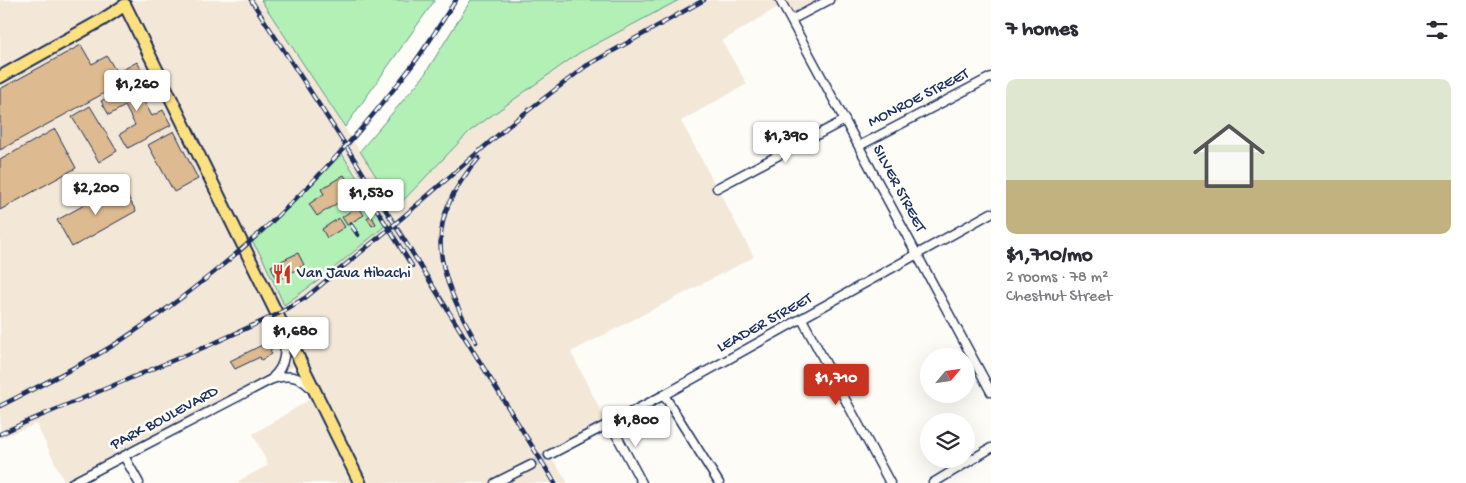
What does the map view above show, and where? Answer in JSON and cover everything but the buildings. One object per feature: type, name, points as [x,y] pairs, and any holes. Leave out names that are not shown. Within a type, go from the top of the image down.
[{"type":"main road","points":[[0,77],[102,20],[126,2],[243,247],[283,324],[360,483]]},
{"type":"street","name":"SILVER STREET","points":[[780,0],[990,389]]},
{"type":"street","points":[[791,20],[829,0]]},
{"type":"street","name":"MONROE STREET","points":[[859,146],[991,77]]},
{"type":"street","points":[[717,188],[845,120]]},
{"type":"street","name":"LEADER STREET","points":[[549,455],[664,395],[991,213]]},
{"type":"street","points":[[802,319],[890,483]]},
{"type":"street","name":"PARK BOULEVARD","points":[[270,380],[282,367],[284,357],[283,324]]},
{"type":"street","name":"PARK BOULEVARD","points":[[72,483],[281,376],[291,376],[302,380],[317,395]]},
{"type":"street","points":[[664,395],[719,483]]},
{"type":"street","points":[[610,423],[642,483]]},
{"type":"street","points":[[933,483],[991,448]]},
{"type":"street","points":[[124,456],[139,483]]},
{"type":"street","points":[[495,483],[531,465]]},
{"type":"shaded area","points":[[0,0],[261,0],[396,208],[470,131],[579,53],[679,0],[839,0],[795,24],[783,4],[722,41],[747,84],[681,121],[754,257],[571,352],[606,421],[548,452],[568,483],[235,483],[268,465],[253,434],[317,395],[301,363],[69,483],[65,483],[36,424],[0,438]]},
{"type":"green space","points":[[261,0],[435,0],[345,127]]},
{"type":"green space","points":[[471,0],[679,0],[579,53],[470,131],[396,208],[360,151],[423,77]]},
{"type":"green space","points":[[341,152],[386,225],[322,278],[284,305],[262,257],[251,240],[286,208]]},
{"type":"tunnel","points":[[531,465],[549,455]]},
{"type":"railway","points":[[251,0],[346,146],[555,483]]},
{"type":"railway","points":[[0,406],[74,368],[117,343],[159,314],[239,251],[278,216],[349,142],[414,63],[456,0]]},
{"type":"railway","points":[[0,434],[212,344],[278,314],[305,298],[389,229],[512,123],[586,66],[704,0]]},
{"type":"railway","points":[[476,342],[452,293],[444,270],[441,248],[442,227],[448,205],[460,182],[479,158]]},
{"type":"railway","points":[[374,205],[412,266]]},
{"type":"railway","points":[[351,225],[358,235]]},
{"type":"place","name":"Van Java Hibachi","points":[[282,274]]}]
